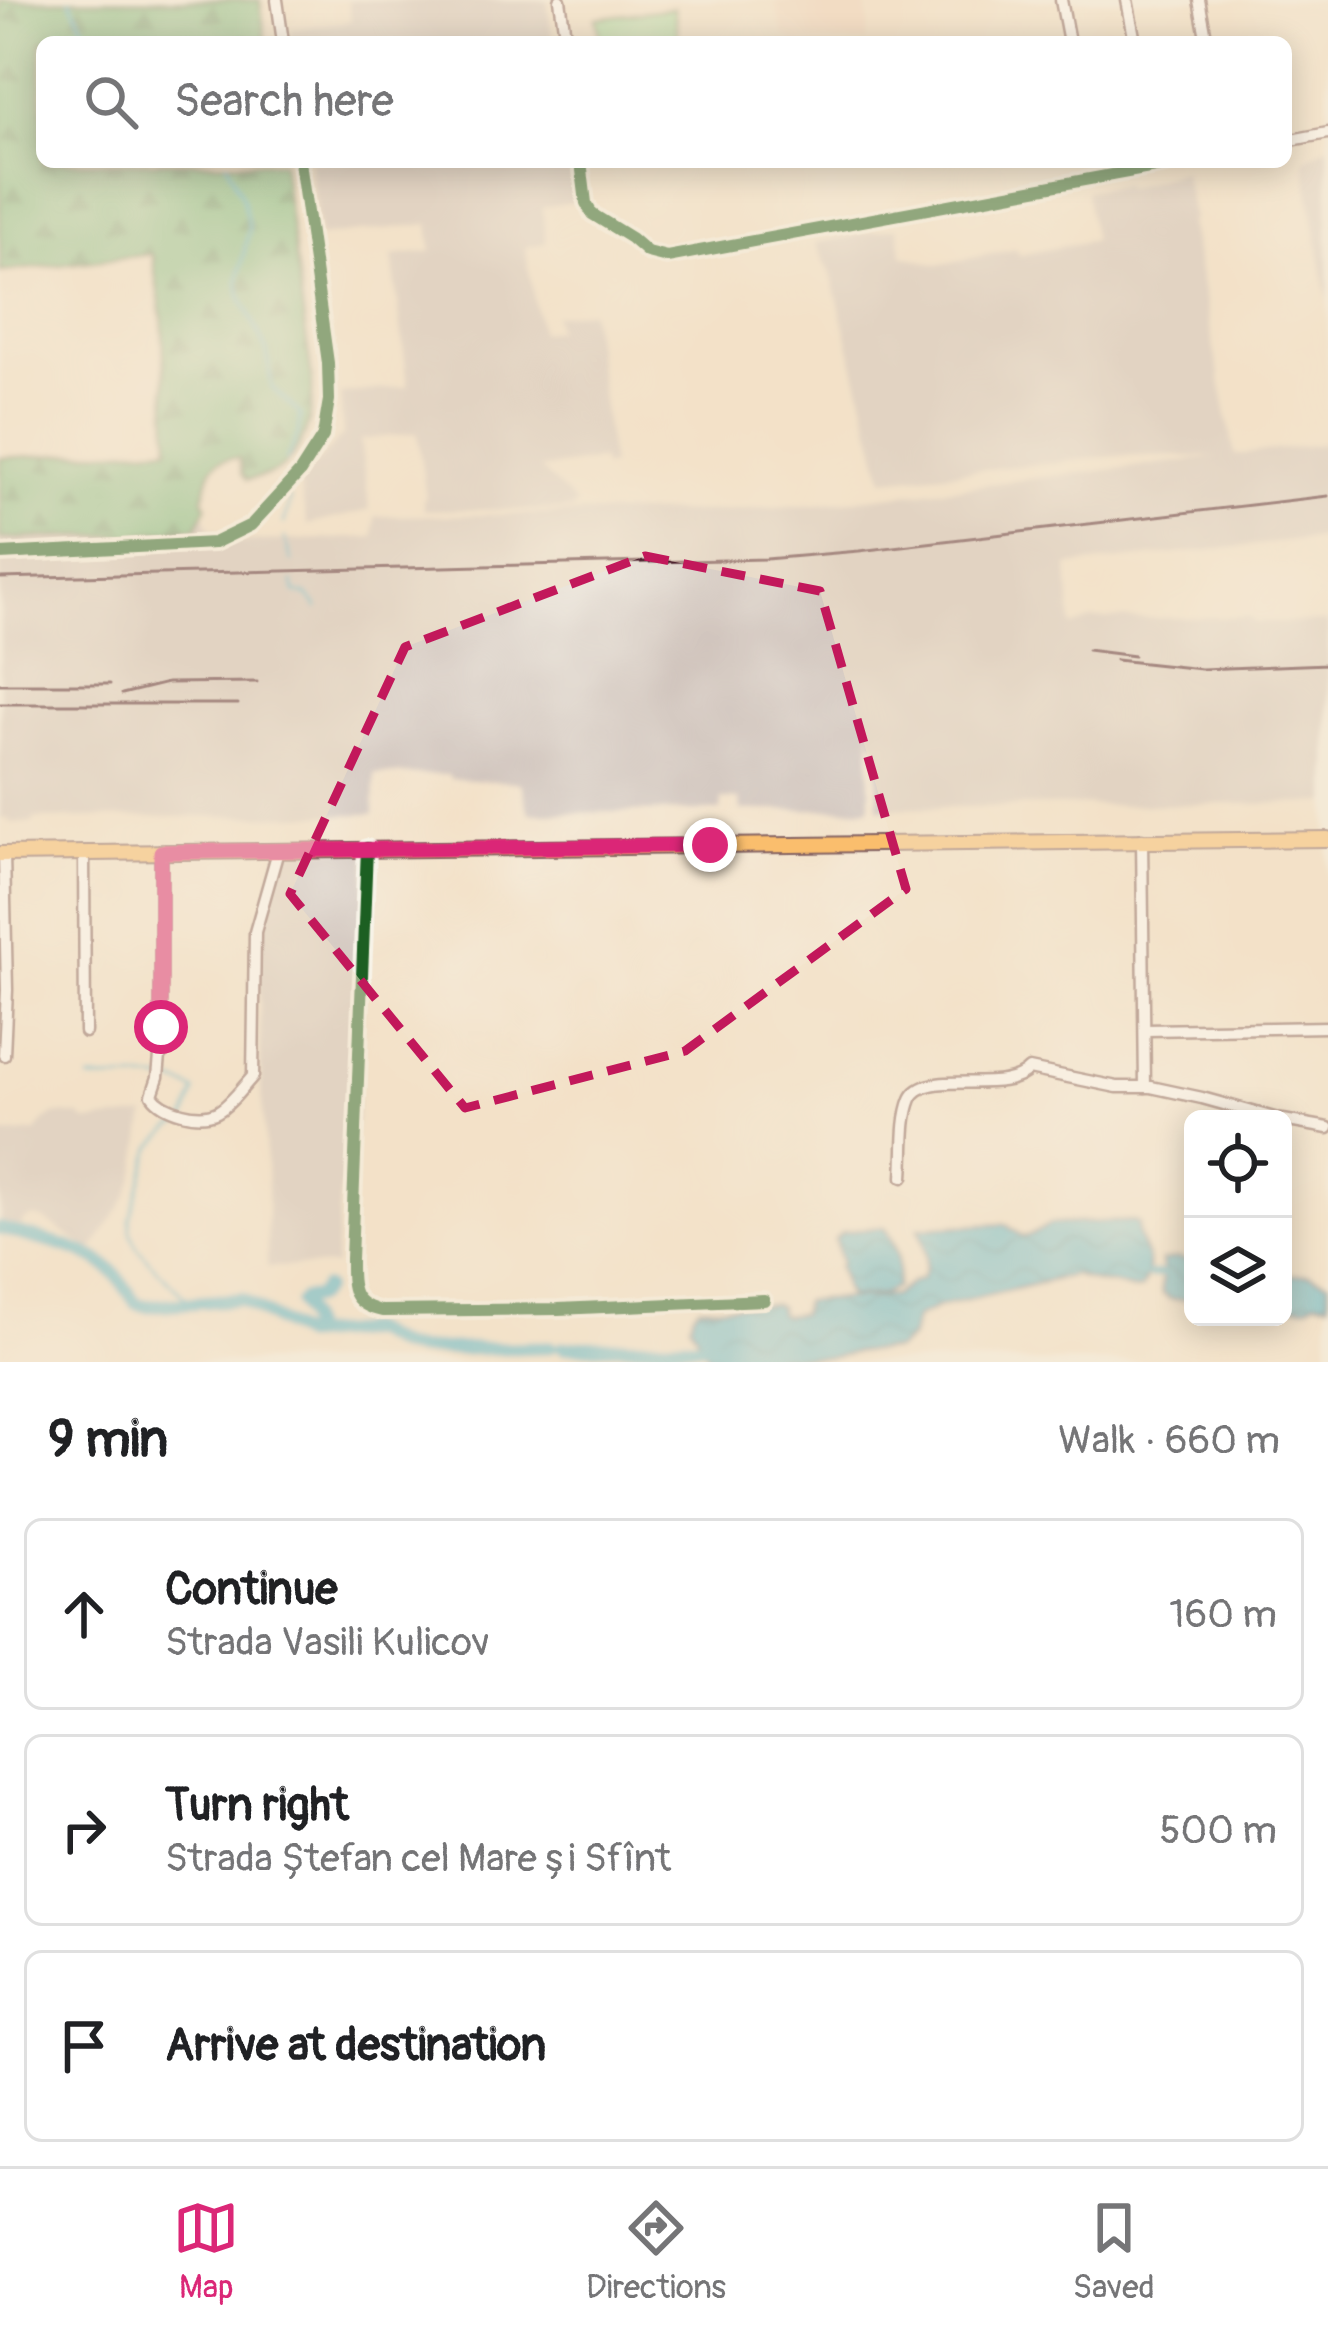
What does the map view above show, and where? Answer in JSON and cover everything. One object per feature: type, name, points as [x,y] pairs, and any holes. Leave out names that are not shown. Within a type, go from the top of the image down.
[{"type":"main road","points":[[2,854],[1328,839]]},
{"type":"street","points":[[277,0],[282,36]]},
{"type":"street","points":[[560,0],[565,36]]},
{"type":"street","points":[[1061,0],[1068,36]]},
{"type":"street","points":[[1127,0],[1134,36]]},
{"type":"street","points":[[1199,0],[1206,36]]},
{"type":"street","points":[[1292,139],[1328,133]]},
{"type":"street","points":[[0,554],[214,543],[250,525],[300,472],[323,436],[329,381],[301,168]]},
{"type":"street","points":[[582,168],[592,214],[647,252],[668,257],[1148,168]]},
{"type":"street","points":[[1096,168],[1098,177]]},
{"type":"street","points":[[1142,839],[1145,1087]]},
{"type":"street","points":[[367,848],[351,1259],[354,1294],[360,1303],[382,1311],[558,1310],[764,1300]]},
{"type":"street","points":[[161,852],[161,1046],[152,1095],[172,1110],[214,1114],[253,1076],[255,932],[278,851]]},
{"type":"street","points":[[84,853],[85,1031]]},
{"type":"street","points":[[2,854],[7,990],[4,1055]]},
{"type":"street","points":[[1146,1030],[1328,1027]]},
{"type":"street","points":[[903,1177],[908,1117],[912,1097],[920,1088],[1009,1082],[1029,1069],[1118,1087],[1145,1087],[1245,1110]]},
{"type":"street","points":[[1292,1122],[1328,1127]]},
{"type":"highlighted area","points":[[645,556],[820,591],[906,889],[685,1051],[465,1108],[290,894],[405,647]]},
{"type":"shaded area","points":[[348,0],[547,0],[552,36],[291,36],[290,30],[351,21]]},
{"type":"shaded area","points":[[776,0],[865,0],[867,36],[784,36]]},
{"type":"shaded area","points":[[1328,145],[1328,303],[1304,160]]},
{"type":"shaded area","points":[[310,168],[570,168],[575,202],[542,207],[546,243],[525,247],[540,332],[556,330],[554,315],[590,310],[611,466],[603,467],[601,460],[540,469],[576,504],[572,510],[423,510],[426,498],[417,433],[360,440],[370,510],[307,525],[299,482],[343,435],[340,394],[408,386],[392,256],[432,251],[429,224],[319,237]]},
{"type":"shaded area","points":[[1183,171],[1235,455],[1328,443],[1328,537],[1068,566],[1072,627],[1092,619],[1249,617],[1255,623],[1328,622],[1328,803],[878,808],[877,743],[872,742],[870,721],[870,808],[741,811],[740,800],[722,799],[721,811],[529,813],[517,782],[375,774],[374,814],[34,819],[33,823],[0,819],[0,523],[190,513],[206,517],[210,528],[240,542],[374,537],[375,516],[705,512],[817,504],[1218,457],[1119,456],[884,479],[831,274],[815,243],[898,227],[903,255],[937,265],[1016,249],[1019,255],[1093,240],[1085,191],[1122,184],[1125,188]]},
{"type":"shaded area","points":[[367,848],[357,1121],[340,1190],[335,1266],[267,1267],[259,966],[278,851]]},
{"type":"shaded area","points":[[56,1114],[79,1115],[87,1122],[146,1115],[137,1170],[127,1197],[92,1251],[43,1219],[33,1217],[20,1227],[0,1221],[0,1135],[36,1132]]},
{"type":"green space","points":[[0,0],[260,0],[265,36],[36,36],[36,168],[283,168],[312,378],[304,437],[283,467],[247,480],[239,458],[216,464],[203,498],[207,507],[197,527],[132,535],[0,539],[0,458],[169,447],[162,318],[152,254],[0,272]]},
{"type":"green space","points":[[674,8],[678,36],[600,36],[597,18]]},
{"type":"water","points":[[1134,1221],[1148,1259],[1141,1289],[1074,1275],[942,1306],[915,1318],[911,1338],[896,1350],[829,1358],[725,1359],[708,1356],[690,1323],[698,1307],[773,1304],[783,1316],[801,1314],[804,1301],[893,1296],[921,1279],[924,1272],[919,1228],[1005,1224],[1023,1237],[1050,1224]]},
{"type":"water","points":[[883,1227],[897,1255],[896,1287],[881,1295],[849,1297],[838,1267],[835,1239],[842,1232]]},
{"type":"water","points":[[1184,1260],[1184,1300],[1162,1293],[1162,1261]]},
{"type":"water","points":[[1292,1275],[1328,1281],[1328,1303],[1317,1300],[1292,1306]]},
{"type":"waterway","points":[[70,0],[85,28],[96,36]]},
{"type":"waterway","points":[[230,168],[249,229],[238,280],[240,294],[267,352],[272,388],[300,414],[298,435],[286,461]]},
{"type":"waterway","points":[[284,523],[290,498]]},
{"type":"waterway","points":[[285,538],[292,561]]},
{"type":"waterway","points":[[293,582],[295,592],[308,595],[318,608]]},
{"type":"waterway","points":[[90,1080],[160,1081],[196,1092],[185,1121],[152,1148],[130,1219],[137,1247],[192,1304]]},
{"type":"waterway","points":[[0,1228],[87,1255],[116,1274],[136,1303],[147,1306],[241,1299],[302,1336],[369,1331],[416,1350],[550,1347]]},
{"type":"waterway","points":[[1150,1275],[1160,1274]]},
{"type":"waterway","points":[[311,1335],[300,1303],[316,1298],[324,1288]]},
{"type":"waterway","points":[[563,1347],[720,1344]]},
{"type":"railway","points":[[0,578],[766,559],[1328,496]]},
{"type":"railway","points":[[1087,650],[1134,656]]},
{"type":"railway","points":[[1116,660],[1201,669],[1328,664]]},
{"type":"railway","points":[[122,694],[167,683],[257,682]]},
{"type":"railway","points":[[0,684],[110,684]]},
{"type":"railway","points":[[0,704],[238,704]]},
{"type":"cycle path","points":[[0,554],[214,543],[251,525],[300,472],[323,436],[329,400],[301,168]]},
{"type":"cycle path","points":[[582,168],[592,214],[647,252],[667,257],[1149,168]]},
{"type":"cycle path","points":[[367,848],[351,1259],[352,1286],[358,1299],[382,1311],[764,1300]]},
{"type":"route","points":[[161,1027],[161,852],[710,845]]}]
